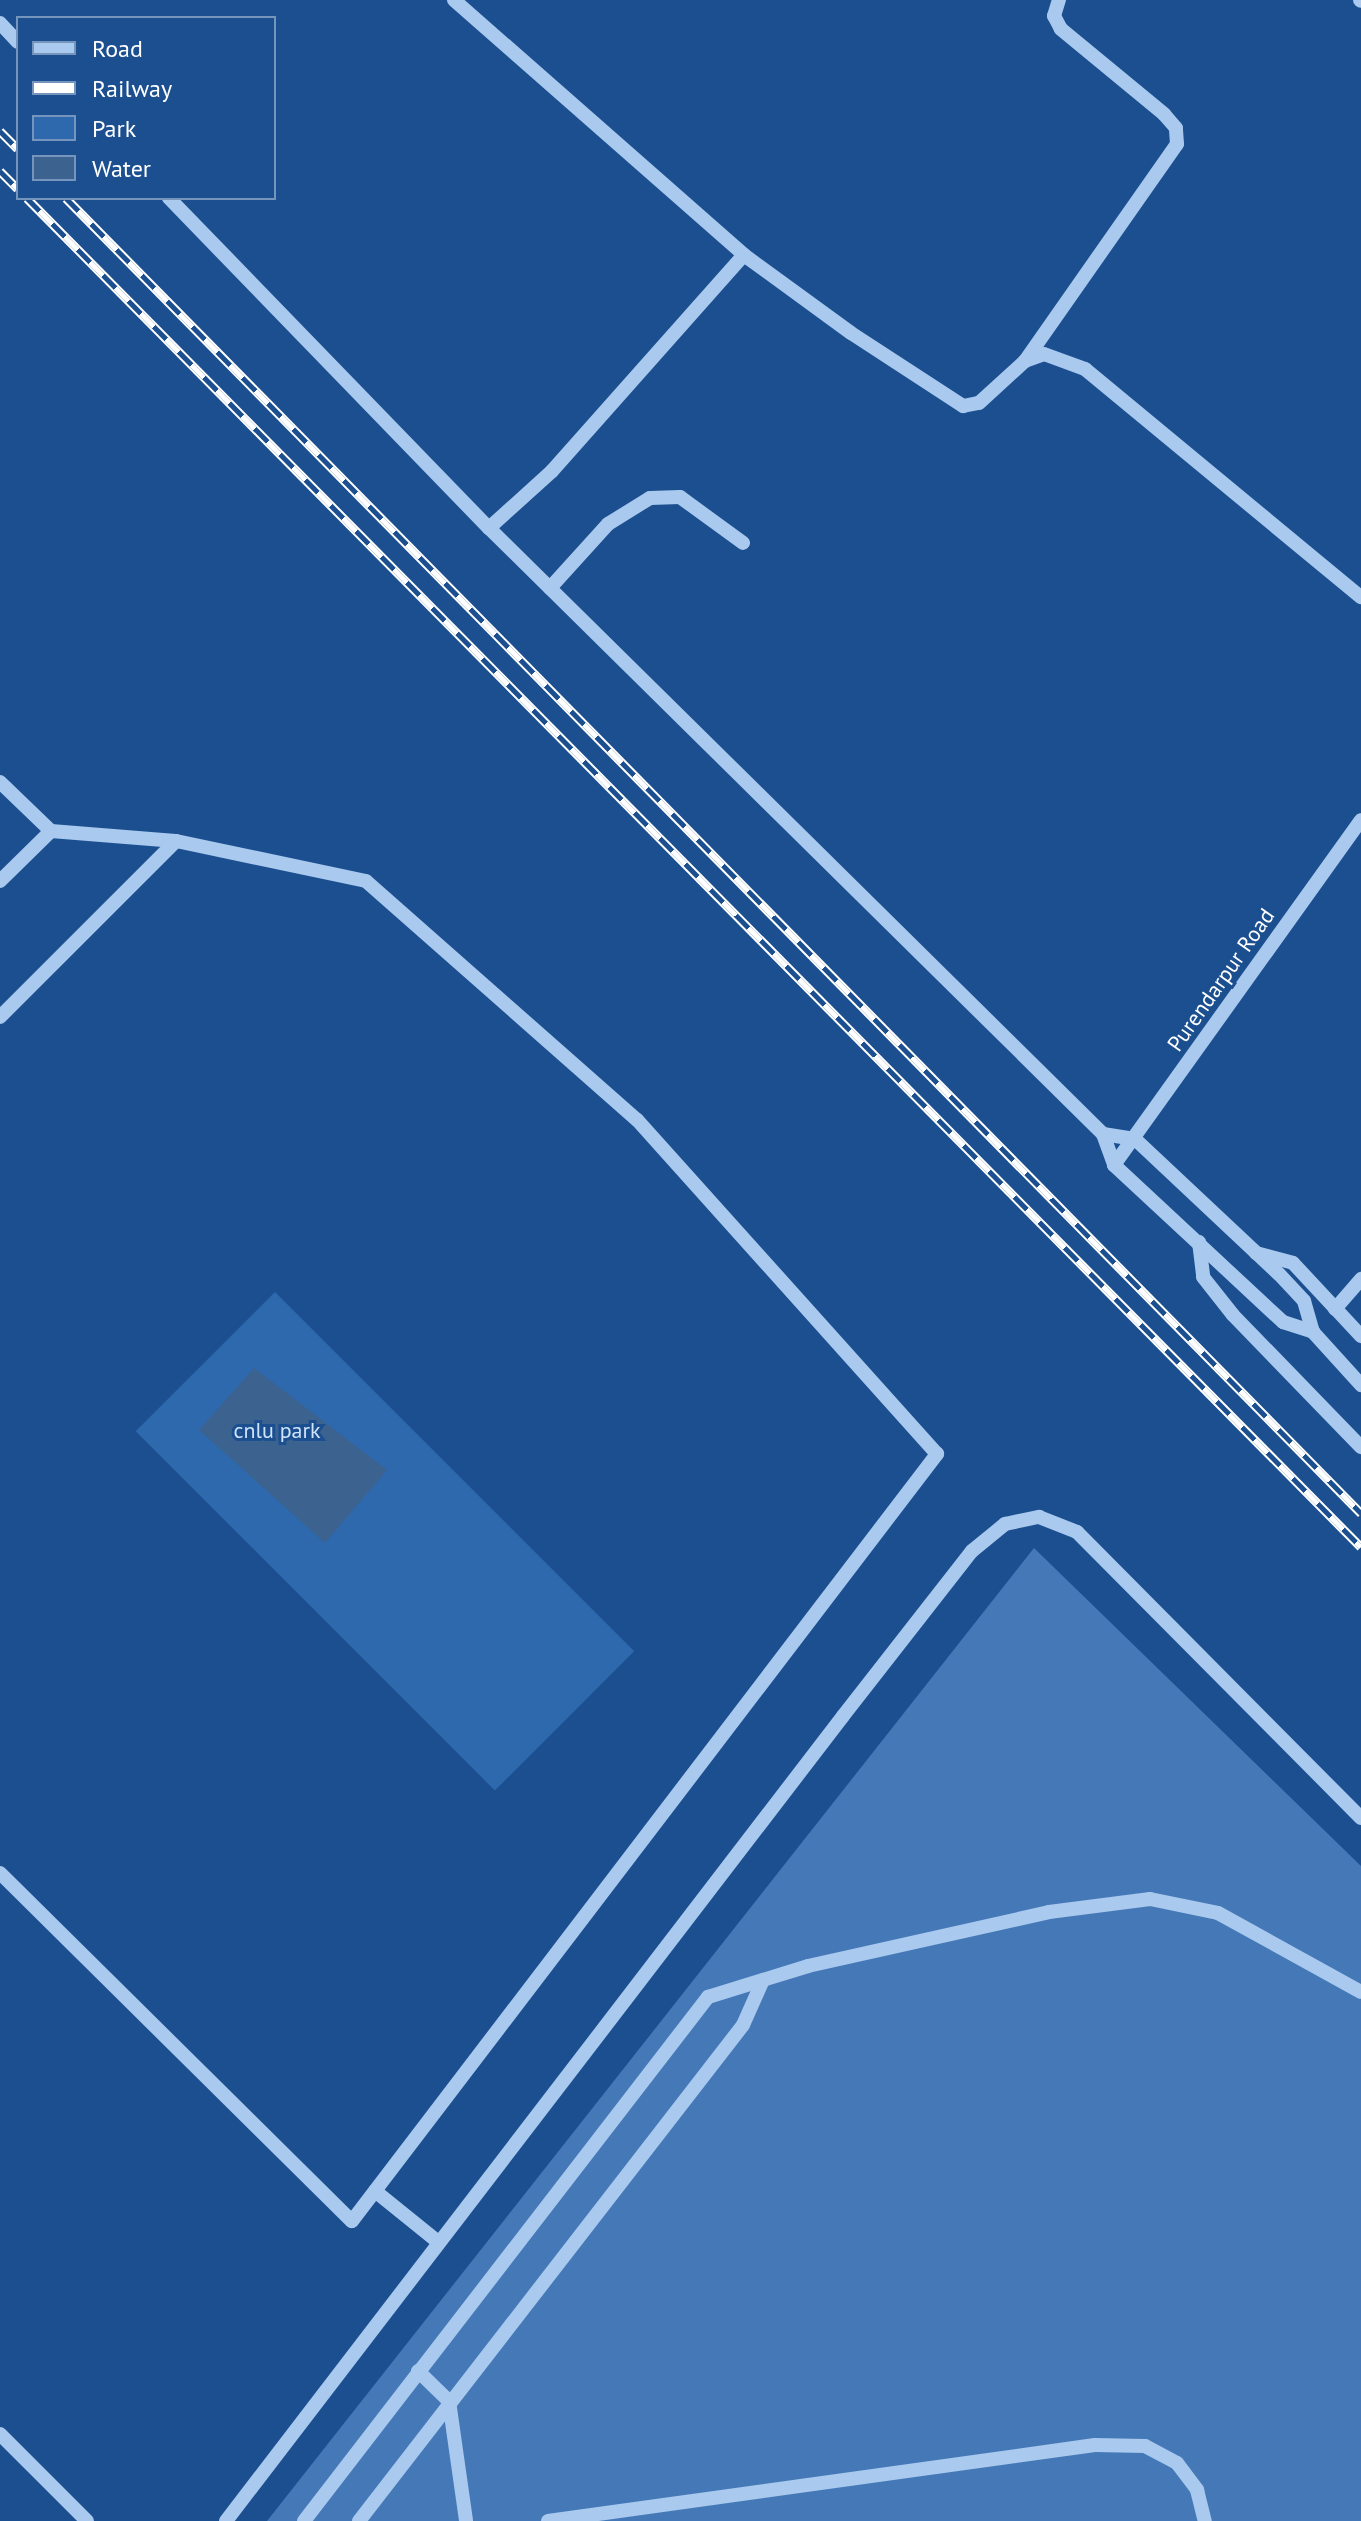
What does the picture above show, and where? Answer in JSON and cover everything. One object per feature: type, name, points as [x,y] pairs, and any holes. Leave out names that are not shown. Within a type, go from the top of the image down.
[{"type":"street","points":[[454,0],[744,255],[809,306],[963,406],[979,403],[1025,361],[1177,144],[1176,128],[1164,114],[1061,29],[1054,16],[1059,0]]},
{"type":"street","points":[[0,23],[16,40]]},
{"type":"street","points":[[171,200],[489,528],[1103,1134],[1114,1165],[1283,1322],[1313,1332]]},
{"type":"street","points":[[489,528],[552,471],[744,255]]},
{"type":"street","points":[[1025,361],[1044,354],[1085,369],[1361,597]]},
{"type":"street","points":[[550,588],[608,524],[650,498],[680,497],[743,543]]},
{"type":"street","points":[[0,782],[51,831],[176,841],[366,881],[637,1120],[937,1454],[352,2221],[0,1873]]},
{"type":"street","name":"Purendarpur Road","points":[[1114,1165],[1361,820]]},
{"type":"street","points":[[0,881],[51,831]]},
{"type":"street","points":[[0,1017],[176,841]]},
{"type":"street","points":[[1103,1134],[1135,1139],[1279,1274],[1304,1301],[1313,1332],[1361,1385]]},
{"type":"street","points":[[1199,1242],[1203,1277],[1233,1315],[1361,1447]]},
{"type":"street","points":[[1256,1253],[1293,1263],[1361,1336]]},
{"type":"street","points":[[1335,1309],[1361,1279]]},
{"type":"street","points":[[226,2521],[437,2241],[972,1551],[1005,1524],[1039,1517],[1077,1532],[1361,1818]]},
{"type":"street","points":[[304,2521],[708,1997],[763,1980],[1049,1912],[1150,1899],[1218,1913],[1361,1992]]},
{"type":"street","points":[[359,2521],[743,2025],[763,1980]]},
{"type":"street","points":[[375,2191],[437,2241]]},
{"type":"street","points":[[418,2371],[449,2401],[466,2521]]},
{"type":"street","points":[[0,2434],[87,2521]]},
{"type":"street","points":[[548,2521],[611,2516],[1038,2449],[1145,2446],[1177,2463],[1197,2490],[1205,2521]]},
{"type":"green space","name":"cnlu park","points":[[275,1292],[634,1651],[495,1791],[136,1431]]},
{"type":"water","points":[[254,1368],[387,1470],[325,1543],[199,1430]]},
{"type":"building","points":[[1034,1548],[1361,1866],[1361,2521],[267,2521]]},
{"type":"railway","points":[[0,131],[16,147]]},
{"type":"railway","points":[[0,171],[16,187]]},
{"type":"railway","points":[[29,200],[1361,1547]]},
{"type":"railway","points":[[68,200],[1361,1513]]}]
